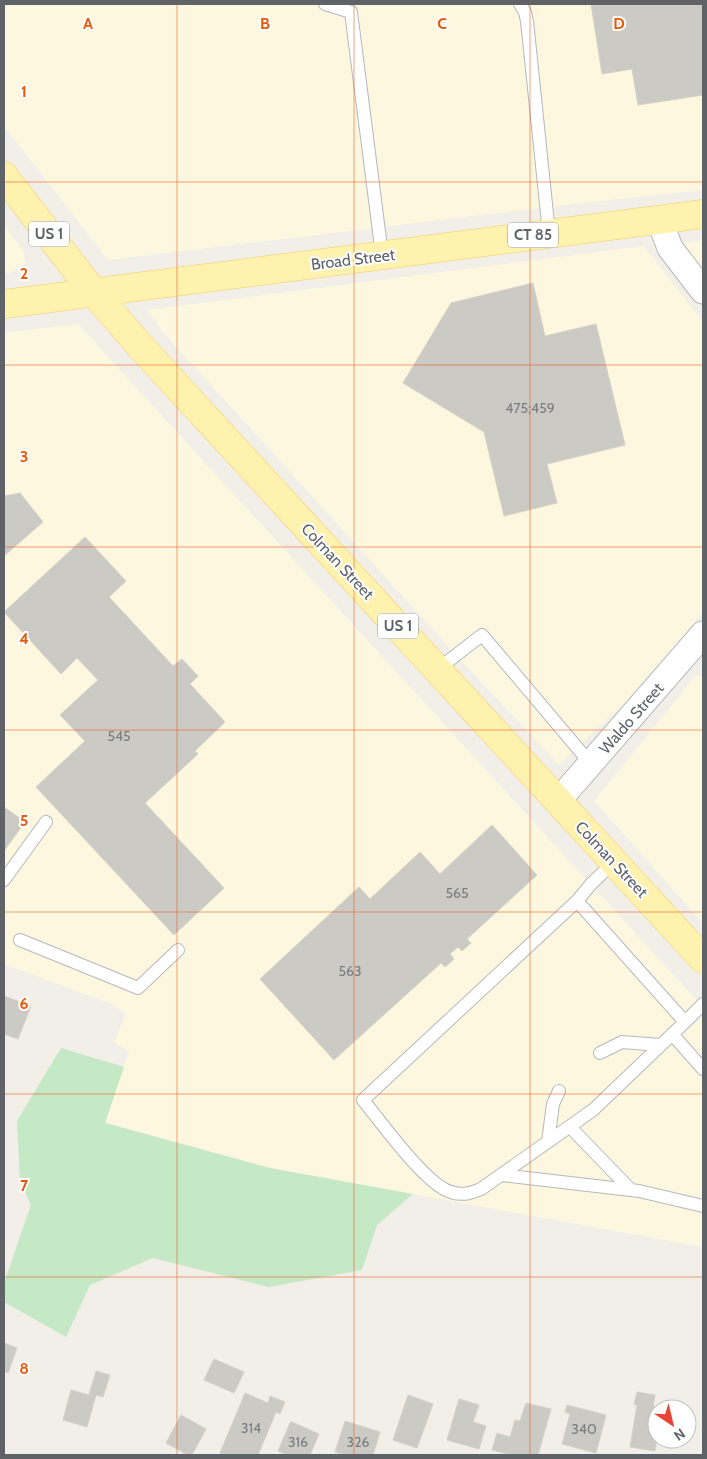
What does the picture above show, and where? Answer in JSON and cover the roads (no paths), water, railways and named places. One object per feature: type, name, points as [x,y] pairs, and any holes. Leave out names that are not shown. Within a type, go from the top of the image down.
[{"type":"main road","name":"Colman Street","points":[[4,176],[94,293],[148,355],[703,959]]},
{"type":"main road","name":"Broad Street","points":[[4,304],[703,214]]},
{"type":"street","points":[[659,219],[670,248],[703,291]]},
{"type":"street","name":"Waldo Street","points":[[558,801],[703,634]]},
{"type":"lane","points":[[325,4],[351,12],[382,255]]},
{"type":"lane","points":[[520,4],[525,12],[527,21],[549,233]]},
{"type":"lane","points":[[438,669],[482,635],[591,764]]},
{"type":"lane","points":[[4,880],[46,822]]},
{"type":"lane","points":[[614,862],[591,884],[577,901],[363,1100],[423,1173],[450,1192],[467,1195],[481,1189],[502,1175],[593,1110],[703,1004]]},
{"type":"lane","points":[[577,901],[685,1022]]},
{"type":"lane","points":[[20,940],[138,988],[178,950]]},
{"type":"lane","points":[[672,1034],[703,1069]]},
{"type":"lane","points":[[600,1053],[622,1042],[660,1046]]},
{"type":"lane","points":[[548,1142],[553,1104],[559,1091]]},
{"type":"lane","points":[[570,1126],[631,1190]]},
{"type":"lane","points":[[502,1175],[631,1190],[703,1206]]}]
